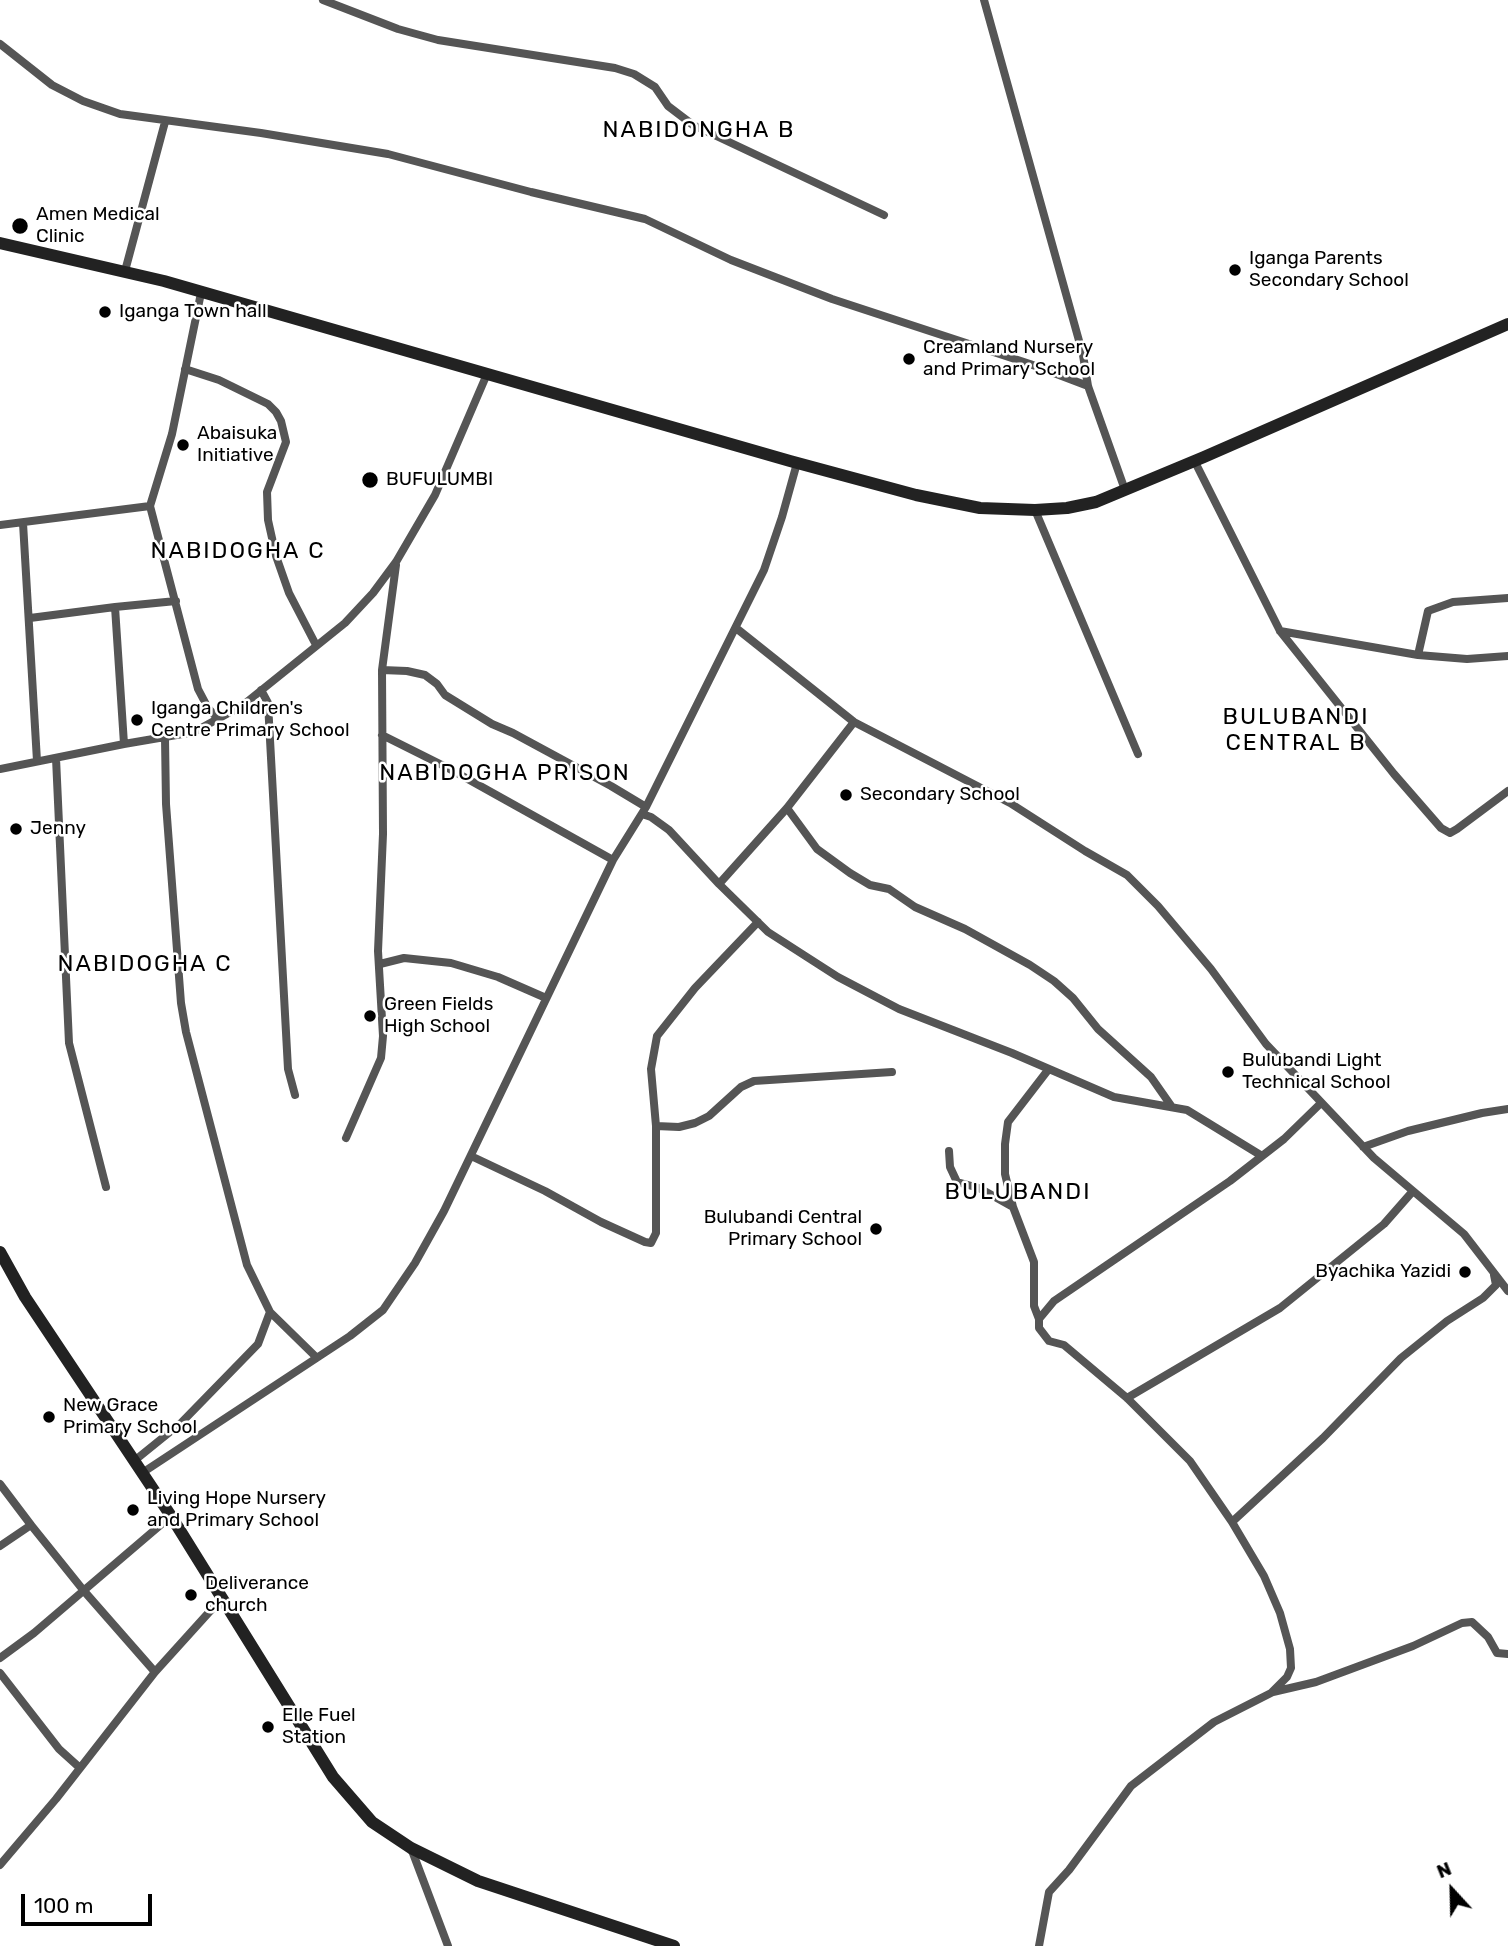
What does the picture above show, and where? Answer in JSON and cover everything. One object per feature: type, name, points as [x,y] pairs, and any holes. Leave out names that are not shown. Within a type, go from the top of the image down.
[{"type":"main road","points":[[0,243],[125,271],[797,463],[915,495],[980,508],[1035,510],[1067,508],[1096,502],[1508,324]]},
{"type":"main road","points":[[0,1252],[25,1297],[171,1516],[333,1777],[372,1822],[411,1848],[478,1881],[674,1946]]},
{"type":"street","points":[[323,0],[398,29],[438,40],[615,68],[634,74],[655,87],[668,106],[693,125],[884,215]]},
{"type":"street","points":[[984,0],[1083,355],[1088,386],[1125,490]]},
{"type":"street","points":[[0,44],[52,85],[120,114],[388,154],[645,219],[731,260],[832,299],[1030,364],[1088,386]]},
{"type":"street","points":[[125,271],[165,122]]},
{"type":"street","points":[[201,293],[172,434],[150,506],[198,689],[208,708],[218,719]]},
{"type":"street","points":[[185,369],[219,380],[268,404],[281,421],[286,442],[267,492],[268,520],[276,556],[289,593],[316,645]]},
{"type":"street","points":[[0,769],[194,733],[243,705],[345,623],[373,593],[396,562],[435,495],[487,374]]},
{"type":"street","points":[[1194,460],[1280,631],[1394,774],[1445,832],[1450,833],[1457,829],[1508,791]]},
{"type":"street","points":[[142,1473],[350,1336],[383,1310],[433,1232],[613,860],[644,811],[736,628],[764,570],[797,463]]},
{"type":"street","points":[[0,525],[150,506]]},
{"type":"street","points":[[1035,510],[1138,754]]},
{"type":"street","points":[[23,523],[37,761]]},
{"type":"street","points":[[346,1138],[354,1126],[382,1058],[378,951],[383,834],[382,670],[396,562]]},
{"type":"street","points":[[1418,655],[1428,611],[1453,602],[1508,597]]},
{"type":"street","points":[[30,618],[176,601]]},
{"type":"street","points":[[115,607],[124,744]]},
{"type":"street","points":[[736,628],[854,722],[1010,803],[1085,852],[1127,875],[1158,906],[1211,969],[1266,1044],[1363,1147],[1464,1234],[1508,1291]]},
{"type":"street","points":[[1280,631],[1418,655],[1467,659],[1508,656]]},
{"type":"street","points":[[382,670],[407,671],[425,676],[437,684],[445,695],[492,724],[611,786],[669,830],[768,932],[838,977],[899,1009],[1114,1097],[1188,1110],[1262,1156]]},
{"type":"street","points":[[261,690],[268,704],[288,1069],[295,1095]]},
{"type":"street","points":[[719,884],[786,808],[854,722]]},
{"type":"street","points":[[382,735],[448,768],[613,860]]},
{"type":"street","points":[[165,738],[166,804],[186,1032],[247,1265],[270,1312],[316,1357]]},
{"type":"street","points":[[56,758],[69,1043],[106,1187]]},
{"type":"street","points":[[786,808],[817,849],[870,886],[889,889],[915,907],[965,929],[1054,981],[1073,998],[1098,1029],[1152,1077],[1172,1107]]},
{"type":"street","points":[[471,1156],[545,1191],[601,1222],[651,1243],[656,1233],[656,1126],[651,1069],[657,1036],[695,988],[758,922]]},
{"type":"street","points":[[380,964],[404,958],[451,963],[498,977],[546,998]]},
{"type":"street","points":[[1048,1070],[1008,1122],[1004,1174],[1013,1207],[1034,1262],[1034,1306],[1039,1328],[1049,1341],[1064,1345],[1127,1398],[1190,1461],[1232,1522],[1264,1576],[1280,1613],[1290,1649],[1291,1668],[1287,1677],[1271,1693]]},
{"type":"street","points":[[656,1126],[679,1127],[695,1123],[709,1115],[741,1087],[754,1081],[892,1072]]},
{"type":"street","points":[[1038,1319],[1054,1301],[1230,1181],[1321,1103]]},
{"type":"street","points":[[1363,1147],[1408,1131],[1508,1109]]},
{"type":"street","points":[[948,1151],[950,1167],[957,1182],[979,1188],[1013,1207]]},
{"type":"street","points":[[1127,1398],[1280,1308],[1384,1224],[1413,1191]]},
{"type":"street","points":[[1232,1522],[1323,1438],[1401,1358],[1447,1321],[1483,1298],[1496,1285],[1494,1272]]},
{"type":"street","points":[[134,1461],[181,1423],[258,1344],[270,1312]]},
{"type":"street","points":[[0,1484],[84,1591],[155,1672]]},
{"type":"street","points":[[0,1658],[84,1591],[171,1516]]},
{"type":"street","points":[[0,1546],[30,1525]]},
{"type":"street","points":[[0,1865],[155,1672],[221,1599]]},
{"type":"street","points":[[1039,1946],[1049,1892],[1069,1870],[1131,1786],[1214,1722],[1271,1693],[1316,1682],[1462,1623],[1472,1622],[1488,1637],[1497,1653],[1508,1654]]},
{"type":"street","points":[[0,1673],[59,1748],[80,1768]]},
{"type":"street","points":[[411,1848],[448,1946]]},
{"type":"place","name":"Amen Medical Clinic","points":[[20,226]]},
{"type":"place","name":"Iganga Parents Secondary School","points":[[1235,270]]},
{"type":"place","name":"Iganga Town hall","points":[[105,312]]},
{"type":"place","name":"Creamland Nursery and Primary School","points":[[909,359]]},
{"type":"place","name":"Abaisuka Initiative","points":[[183,445]]},
{"type":"place","name":"BUFULUMBI","points":[[370,480]]},
{"type":"place","name":"Iganga Children's Centre Primary School","points":[[137,720]]},
{"type":"place","name":"Secondary School","points":[[846,795]]},
{"type":"place","name":"Jenny","points":[[16,829]]},
{"type":"place","name":"Green Fields High School","points":[[370,1016]]},
{"type":"place","name":"Bulubandi Light Technical School","points":[[1228,1072]]},
{"type":"place","name":"Bulubandi Central Primary School","points":[[876,1229]]},
{"type":"place","name":"Byachika Yazidi","points":[[1465,1272]]},
{"type":"place","name":"New Grace Primary School","points":[[49,1417]]},
{"type":"place","name":"Living Hope Nursery and Primary School","points":[[133,1510]]},
{"type":"place","name":"Deliverance church","points":[[191,1595]]},
{"type":"place","name":"Elle Fuel Station","points":[[268,1727]]},
{"type":"district","name":"NABIDONGHA B","points":[[699,130]]},
{"type":"district","name":"NABIDOGHA C","points":[[238,551]]},
{"type":"district","name":"BULUBANDI CENTRAL B","points":[[1296,730]]},
{"type":"district","name":"NABIDOGHA PRISON","points":[[505,773]]},
{"type":"district","name":"NABIDOGHA C","points":[[145,964]]},
{"type":"district","name":"BULUBANDI","points":[[1018,1192]]}]
